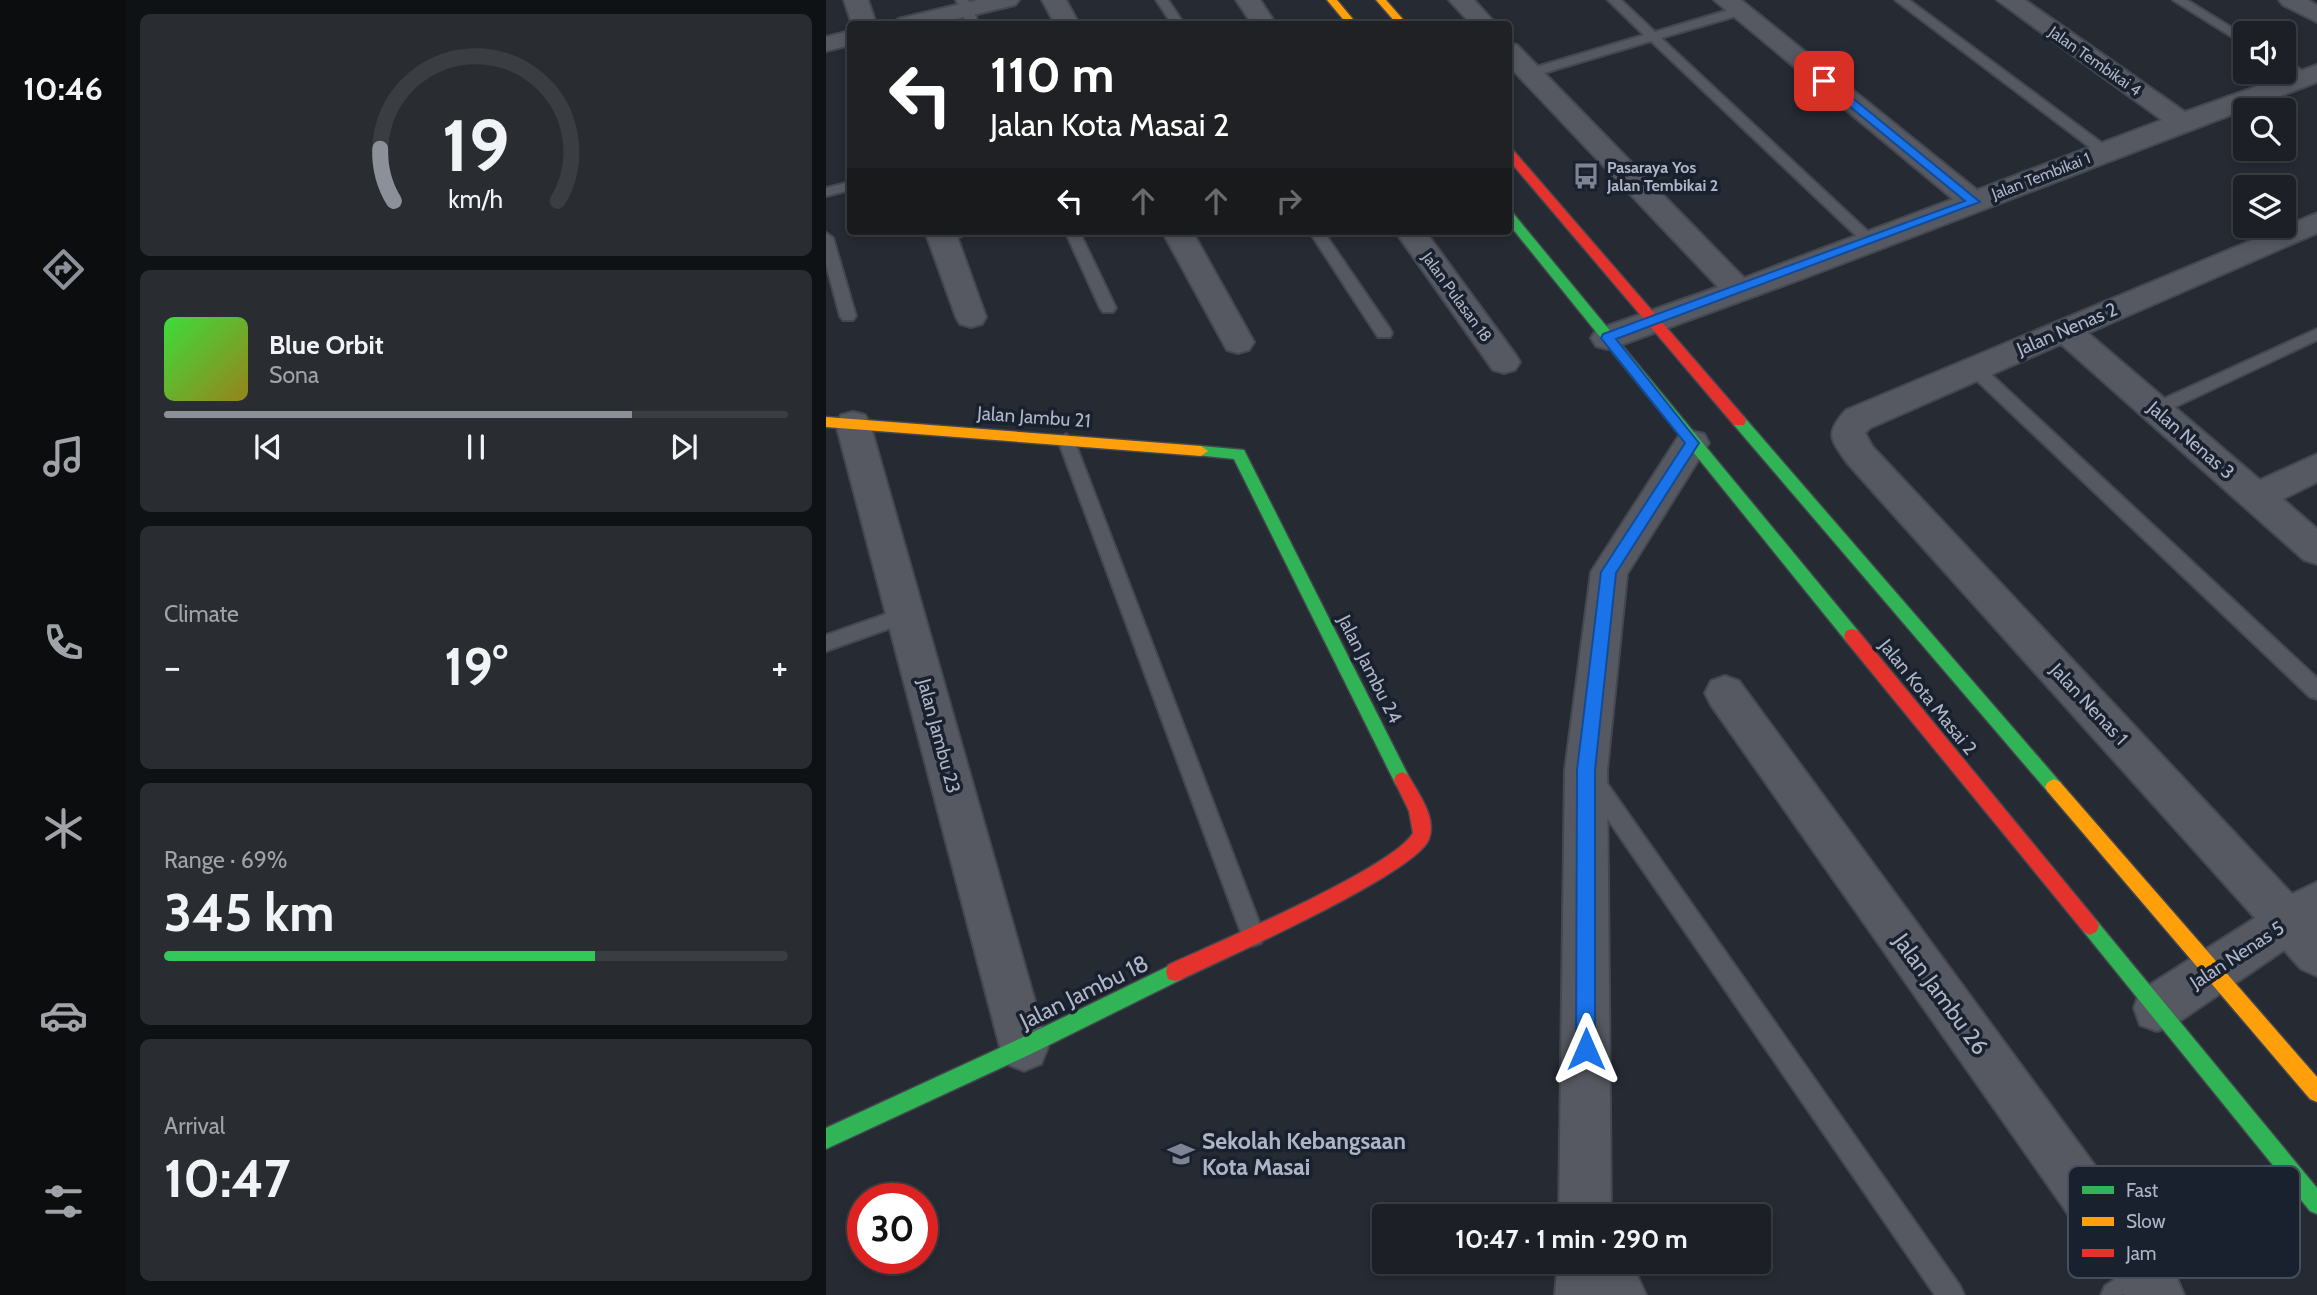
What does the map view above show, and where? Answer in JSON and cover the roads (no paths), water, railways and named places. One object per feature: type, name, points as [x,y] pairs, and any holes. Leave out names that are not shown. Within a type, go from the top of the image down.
[{"type":"main road","points":[[1332,0],[1350,21]]},
{"type":"main road","points":[[1381,0],[1399,21]]},
{"type":"main road","name":"Jalan Kota Masai 2","points":[[1512,156],[2317,1092]]},
{"type":"main road","name":"Jalan Kota Masai 2","points":[[1512,220],[2286,1166]]},
{"type":"main road","name":"Jalan Jambu 21","points":[[840,423],[1239,454]]},
{"type":"main road","name":"Jalan Jambu 24","points":[[1239,454],[1420,816],[1423,827],[1421,839],[1415,849],[1361,881]]},
{"type":"main road","name":"Jalan Jambu 18","points":[[826,1139],[1024,1047],[1361,881]]},
{"type":"main road","name":"Jalan Kota Masai 2","points":[[2300,1183],[2317,1204]]},
{"type":"street","points":[[856,0],[863,21]]},
{"type":"street","points":[[921,21],[1007,0]]},
{"type":"street","points":[[1054,0],[1065,21]]},
{"type":"street","points":[[1248,0],[1262,21]]},
{"type":"street","points":[[1461,0],[1481,21]]},
{"type":"street","name":"Jalan Tembikai 4","points":[[2009,0],[2182,122]]},
{"type":"street","points":[[2291,0],[2317,15]]},
{"type":"street","points":[[1732,5],[1974,202]]},
{"type":"street","points":[[826,44],[847,39]]},
{"type":"street","points":[[1512,54],[1738,290]]},
{"type":"street","name":"Jalan Tembikai 1","points":[[1607,338],[1871,242],[2182,122],[2302,72]]},
{"type":"street","name":"Jalan Nenas 2","points":[[1860,455],[1848,438],[1851,423],[2317,222]]},
{"type":"street","points":[[949,235],[971,317]]},
{"type":"street","points":[[1179,235],[1238,342]]},
{"type":"street","name":"Jalan Pulasan 18","points":[[1413,235],[1504,362]]},
{"type":"street","name":"Jalan Nenas 3","points":[[2065,330],[2317,550]]},
{"type":"street","name":"Jalan Jambu 23","points":[[840,423],[905,615],[1024,1047]]},
{"type":"street","points":[[1585,1204],[1586,770],[1609,572],[1692,443]]},
{"type":"street","name":"Jalan Nenas 1","points":[[1860,455],[2307,926]]},
{"type":"street","points":[[2256,497],[2317,467]]},
{"type":"street","name":"Jalan Jambu 26","points":[[1725,693],[2068,1187]]},
{"type":"street","name":"Jalan Nenas 5","points":[[2157,1008],[2213,971],[2307,926]]},
{"type":"street","points":[[1582,1295],[1583,1274]]},
{"type":"street","points":[[1609,1274],[1619,1295]]},
{"type":"lane","points":[[1162,0],[1176,21]]},
{"type":"lane","points":[[1614,0],[1871,242]]},
{"type":"lane","points":[[1902,0],[2105,152]]},
{"type":"lane","points":[[2179,0],[2233,34]]},
{"type":"lane","points":[[1530,73],[1653,37],[1732,5]]},
{"type":"lane","points":[[826,192],[847,187]]},
{"type":"lane","points":[[1074,235],[1108,308]]},
{"type":"lane","points":[[1319,235],[1384,333]]},
{"type":"lane","points":[[826,238],[848,316]]},
{"type":"lane","points":[[2156,409],[2317,334]]},
{"type":"lane","points":[[1975,369],[2317,691]]},
{"type":"lane","points":[[1066,440],[1253,934]]},
{"type":"lane","points":[[826,643],[905,615]]},
{"type":"lane","points":[[1586,770],[1951,1295]]},
{"type":"place","name":"Pasaraya Yos Jalan Tembikai 2","points":[[1586,176]]},
{"type":"place","name":"Sekolah Kebangsaan Kota Masai","points":[[1181,1154]]}]
